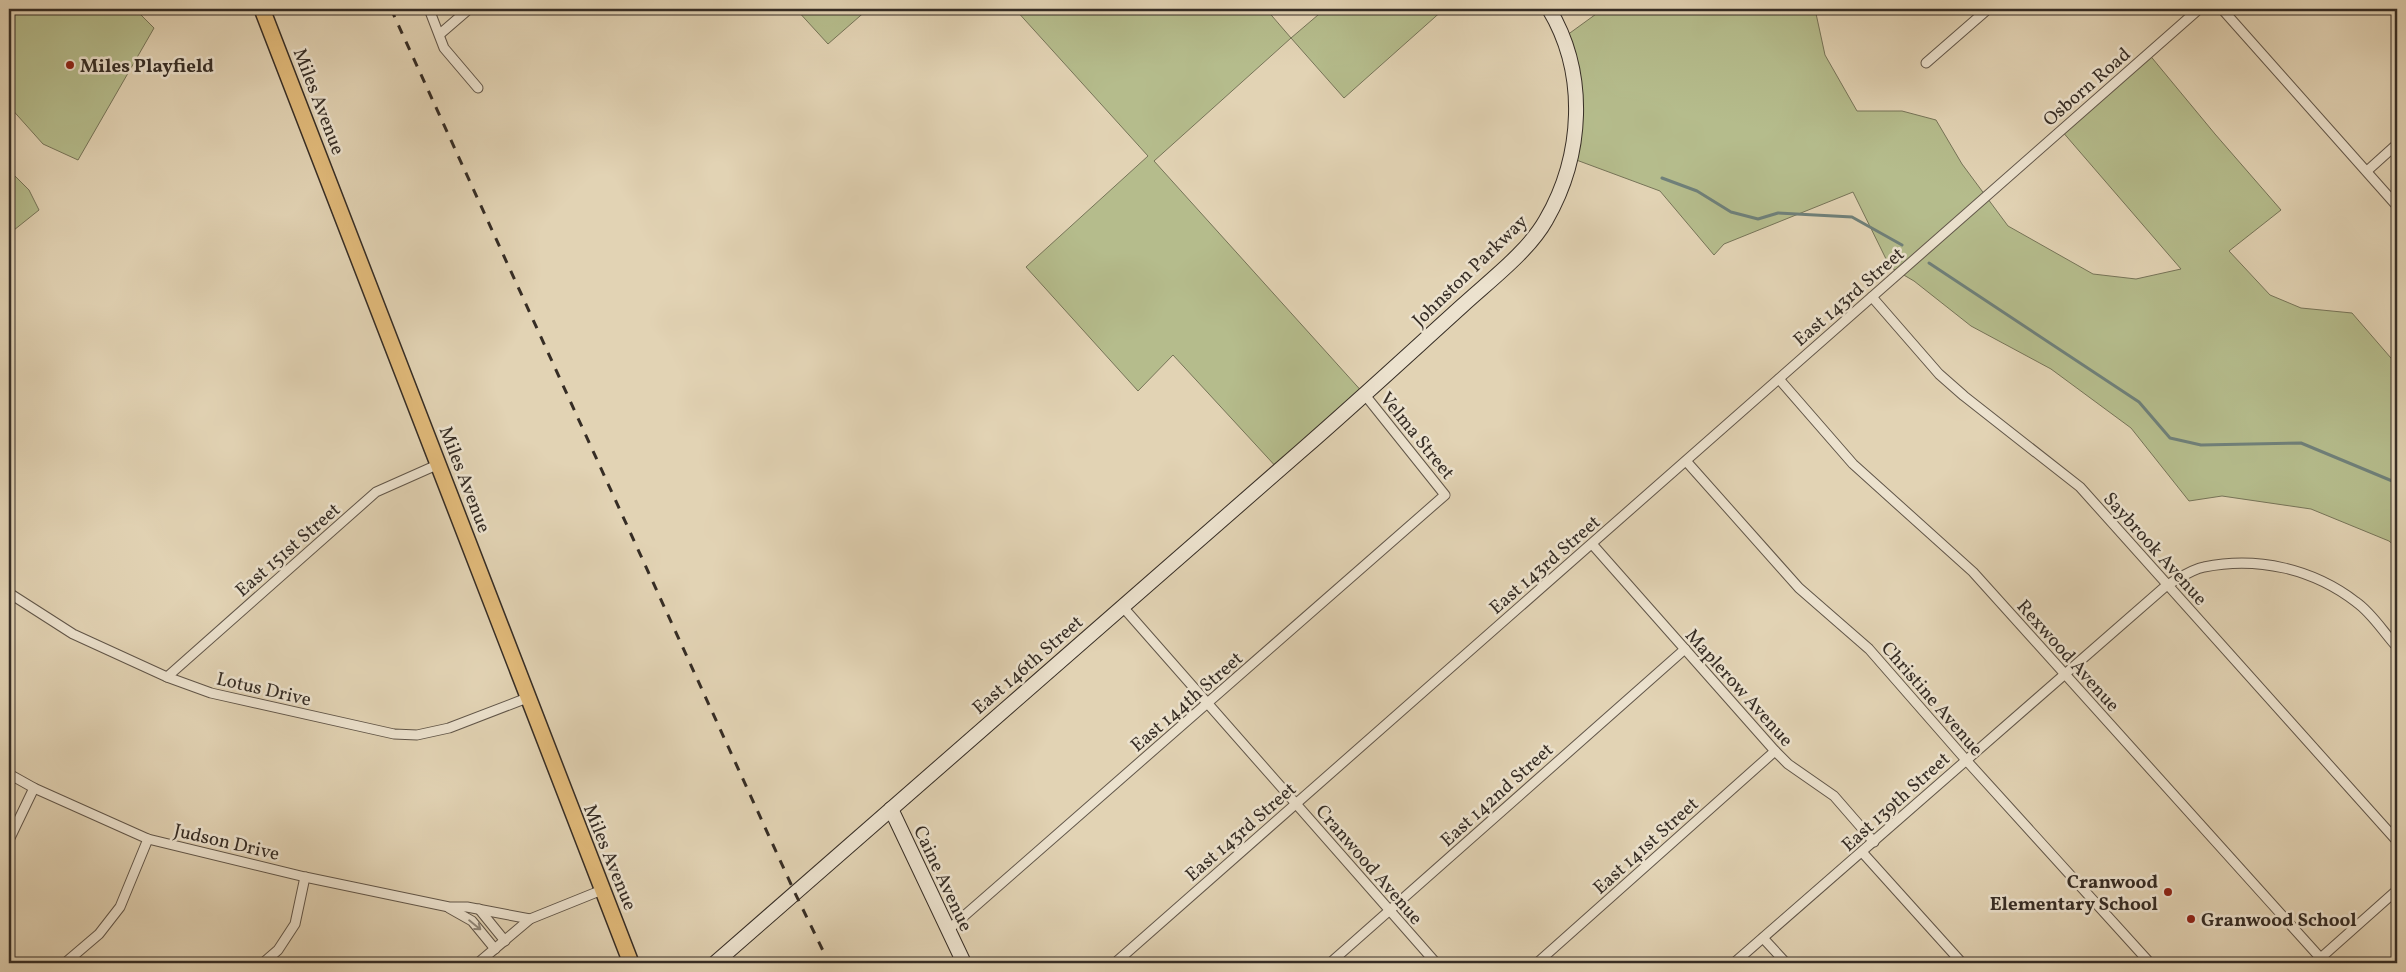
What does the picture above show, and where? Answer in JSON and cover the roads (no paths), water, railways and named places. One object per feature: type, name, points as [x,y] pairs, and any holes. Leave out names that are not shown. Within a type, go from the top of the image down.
[{"type":"main road","name":"Miles Avenue","points":[[262,9],[631,963]]},
{"type":"street","points":[[429,9],[444,48],[478,88]]},
{"type":"street","points":[[440,34],[468,9]]},
{"type":"street","name":"Johnston Parkway","points":[[1365,395],[1520,253],[1546,222],[1563,183],[1574,150],[1577,110],[1568,51],[1549,9]]},
{"type":"street","points":[[1926,63],[1988,9]]},
{"type":"street","name":"Osborn Road","points":[[1995,188],[2199,9]]},
{"type":"street","points":[[2222,9],[2397,206]]},
{"type":"street","points":[[2367,171],[2397,144]]},
{"type":"street","name":"East 143rd Street","points":[[1115,963],[1995,188]]},
{"type":"street","name":"Saybrook Avenue","points":[[1872,297],[1939,374],[1964,396],[2080,487],[2397,841]]},
{"type":"street","name":"Rexwood Avenue","points":[[1779,379],[1853,464],[1973,572],[2320,962]]},
{"type":"street","name":"Velma Street","points":[[1365,395],[1445,496]]},
{"type":"street","name":"East 146th Street","points":[[716,963],[1365,395]]},
{"type":"street","name":"Christine Avenue","points":[[1686,461],[1784,572],[1869,649],[1966,760],[2150,963]]},
{"type":"street","name":"East 151st Street","points":[[167,677],[376,492],[439,464]]},
{"type":"street","name":"East 144th Street","points":[[948,930],[1445,496]]},
{"type":"street","name":"Maplerow Avenue","points":[[1592,544],[1775,751],[1788,764],[1818,783],[1834,796],[1874,842]]},
{"type":"street","name":"East 139th Street","points":[[1734,963],[2167,585],[2202,567],[2240,562],[2274,565],[2306,573],[2357,602],[2397,647]]},
{"type":"street","name":"Lotus Drive","points":[[9,593],[73,634],[167,677],[212,694],[394,734],[417,735],[449,728],[527,698]]},
{"type":"street","name":"Cranwood Avenue","points":[[1122,606],[1436,963]]},
{"type":"street","name":"East 142nd Street","points":[[1330,963],[1684,649]]},
{"type":"street","name":"East 141st Street","points":[[1537,963],[1775,751]]},
{"type":"street","name":"Judson Drive","points":[[9,774],[34,788],[148,839],[305,877],[449,908],[478,909],[530,919]]},
{"type":"street","points":[[9,840],[34,788]]},
{"type":"street","name":"Caine Avenue","points":[[891,809],[964,963]]},
{"type":"street","points":[[65,963],[99,934],[120,906],[148,839]]},
{"type":"street","points":[[1862,852],[1962,963]]},
{"type":"street","points":[[263,963],[278,950],[296,924],[305,877]]},
{"type":"street","points":[[478,963],[530,919],[602,890]]},
{"type":"street","points":[[2320,962],[2397,890]]},
{"type":"street","name":"Judson Drive","points":[[449,908],[472,921],[495,949]]},
{"type":"street","points":[[478,909],[505,941]]},
{"type":"street","points":[[1763,938],[1786,963]]},
{"type":"waterway","points":[[1662,178],[1697,191],[1731,212],[1758,219],[1778,213],[1852,217],[1902,245]]},
{"type":"waterway","points":[[1929,263],[2139,402],[2170,438],[2201,445],[2301,443],[2397,483]]},
{"type":"railway","points":[[391,9],[795,893],[829,963]]},
{"type":"place","name":"Miles Playfield","points":[[70,65]]},
{"type":"place","name":"Cranwood Elementary School","points":[[2168,892]]},
{"type":"place","name":"Granwood School","points":[[2191,919]]}]
